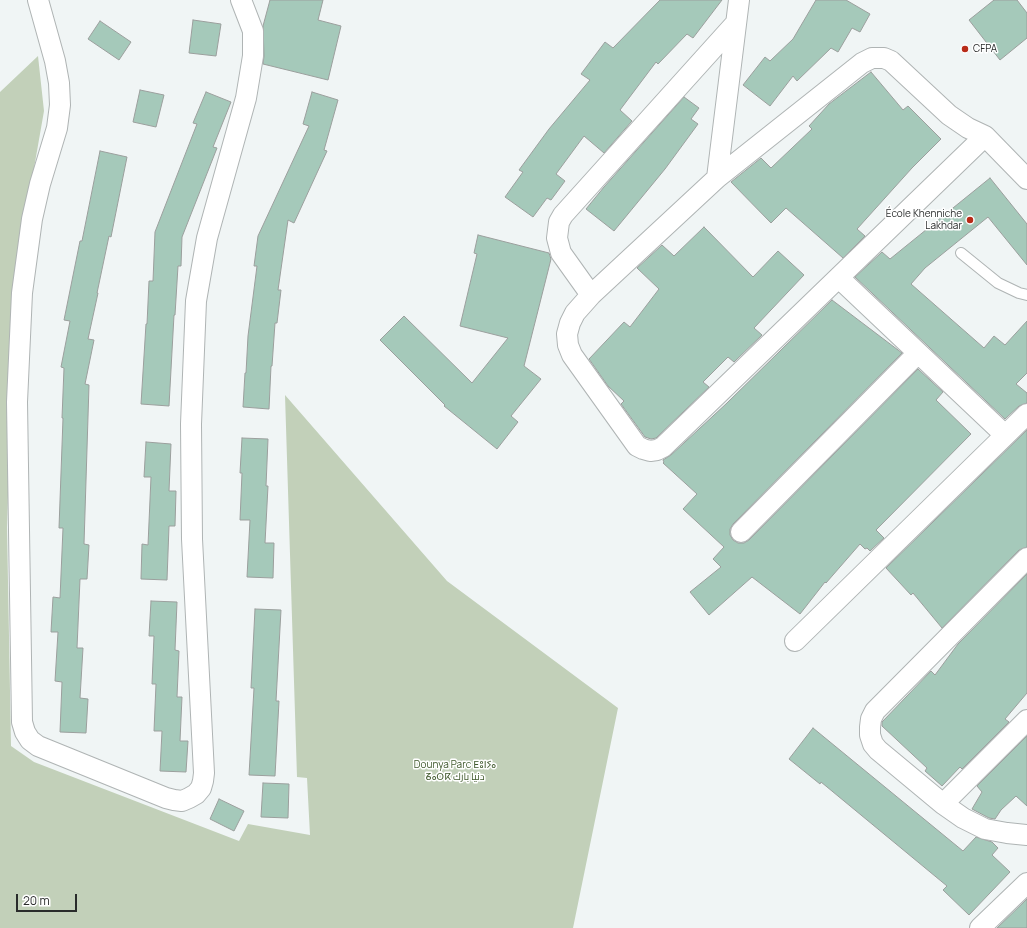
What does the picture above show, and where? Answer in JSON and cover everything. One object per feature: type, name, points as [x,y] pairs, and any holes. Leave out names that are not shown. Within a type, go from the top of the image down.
[{"type":"street","points":[[38,0],[55,60],[59,83],[60,105],[57,128],[40,184],[32,219],[21,300],[17,402],[22,722],[25,732],[30,740],[38,746],[166,798],[182,801],[196,794],[203,781],[204,773],[192,539],[191,424],[196,302],[207,238],[246,98],[253,56],[253,31],[241,0]]},
{"type":"street","points":[[717,178],[739,0]]},
{"type":"street","points":[[591,295],[561,253],[557,238],[559,222],[563,215],[735,24]]},
{"type":"street","points":[[985,136],[663,447],[650,451],[637,446],[632,441],[572,355],[568,339],[570,323],[575,313],[591,295],[717,178],[862,63],[872,58],[884,58],[891,61],[949,115],[964,126],[985,136],[1027,179]]},
{"type":"street","points":[[838,278],[1005,435]]},
{"type":"street","points":[[741,532],[918,353]]},
{"type":"street","points":[[795,641],[1027,414]]},
{"type":"street","points":[[1027,558],[881,705],[871,719],[870,735],[873,744],[878,750],[943,804],[963,818],[985,829],[1007,834],[1027,835]]},
{"type":"street","points":[[943,804],[1027,720]]},
{"type":"street","points":[[980,928],[1027,883]]},
{"type":"lane","points":[[962,253],[998,283],[1019,293],[1027,295]]},
{"type":"green space","name":"Dounya Parc ⴹⵓⵏⵢⴰ ⵒⴰⵔⴽ دنيا بارك","points":[[38,56],[44,111],[30,191],[13,336],[7,527],[11,746],[34,762],[239,841],[248,824],[310,835],[307,778],[297,777],[285,395],[447,581],[618,708],[573,928],[0,928],[0,92]]},
{"type":"building","points":[[270,0],[323,0],[318,20],[341,26],[328,80],[263,64],[263,26]]},
{"type":"building","points":[[660,0],[722,0],[693,38],[687,34],[658,64],[656,62],[620,110],[632,121],[604,153],[584,136],[556,174],[565,181],[551,200],[547,198],[533,217],[505,197],[523,172],[519,170],[549,129],[590,80],[581,74],[605,42],[613,48]]},
{"type":"building","points":[[816,0],[846,0],[870,14],[860,32],[852,28],[838,52],[831,48],[797,81],[793,76],[770,106],[743,85],[765,57],[770,61],[793,39]]},
{"type":"building","points":[[994,0],[1017,0],[1027,13],[1027,38],[1000,60],[969,20]]},
{"type":"building","points":[[193,20],[221,24],[216,56],[189,53]]},
{"type":"building","points":[[100,21],[131,42],[119,60],[88,39]]},
{"type":"building","points":[[871,72],[903,110],[908,106],[941,139],[912,168],[857,229],[865,236],[843,258],[786,208],[771,223],[731,182],[761,158],[771,168],[812,129],[809,126],[829,104]]},
{"type":"building","points":[[140,90],[164,95],[156,127],[133,122]]},
{"type":"building","points":[[206,92],[231,102],[213,147],[217,148],[182,237],[181,266],[178,266],[174,315],[169,406],[141,404],[149,281],[153,281],[155,232],[197,124],[193,123]]},
{"type":"building","points":[[312,92],[338,100],[324,150],[327,151],[294,223],[288,220],[278,290],[281,290],[277,323],[275,323],[269,409],[243,407],[248,336],[257,266],[254,266],[258,236],[309,126],[303,124]]},
{"type":"building","points":[[684,97],[699,108],[691,119],[698,124],[665,169],[614,231],[586,209]]},
{"type":"building","points":[[100,151],[127,157],[88,339],[94,340],[85,384],[89,385],[84,544],[89,545],[87,579],[80,579],[77,648],[83,648],[80,698],[88,699],[86,733],[60,732],[62,682],[55,681],[58,632],[51,632],[53,597],[60,598],[63,528],[59,528],[64,368],[61,367],[70,321],[64,320]]},
{"type":"building","points":[[990,178],[1027,224],[1027,265],[988,217],[925,268],[911,284],[984,348],[994,336],[1005,345],[1027,321],[1027,373],[1016,384],[1027,393],[1027,403],[1019,406],[1005,419],[855,277],[882,252],[890,259]]},
{"type":"building","points":[[704,227],[753,277],[778,251],[804,275],[754,328],[762,335],[734,362],[728,357],[703,382],[709,387],[656,438],[651,439],[645,437],[621,404],[624,401],[608,386],[589,359],[624,322],[630,327],[659,289],[637,268],[662,245],[674,256]]},
{"type":"building","points":[[478,235],[549,253],[551,259],[524,366],[541,379],[511,416],[518,422],[497,449],[444,406],[445,405],[380,340],[404,316],[472,383],[508,338],[460,326],[477,254],[474,253]]},
{"type":"building","points":[[832,300],[902,353],[733,524],[730,529],[730,535],[733,540],[738,543],[744,543],[749,540],[918,369],[943,392],[936,400],[971,434],[876,530],[884,538],[870,551],[867,548],[865,549],[860,544],[826,583],[825,582],[800,614],[752,577],[709,615],[690,592],[721,567],[713,559],[724,547],[683,509],[697,494],[663,463],[663,460],[671,455],[727,403]]},
{"type":"building","points":[[1027,430],[1027,547],[1019,550],[942,628],[913,593],[911,595],[886,568]]},
{"type":"building","points":[[242,438],[268,439],[266,486],[268,486],[265,543],[274,543],[273,578],[247,577],[250,520],[240,520]]},
{"type":"building","points":[[146,442],[171,444],[169,491],[176,491],[175,526],[169,526],[167,580],[141,579],[142,544],[148,545],[151,477],[144,477]]},
{"type":"building","points":[[1027,574],[1027,693],[1005,719],[1009,722],[962,769],[960,767],[942,786],[925,771],[927,768],[882,726],[882,722],[931,671],[935,675],[958,644]]},
{"type":"building","points":[[151,601],[177,602],[175,650],[179,651],[177,697],[182,697],[180,741],[188,741],[186,772],[160,771],[162,731],[154,731],[156,684],[152,684],[154,636],[149,636]]},
{"type":"building","points":[[255,609],[281,610],[276,701],[279,701],[275,776],[249,775],[254,688],[251,688]]},
{"type":"building","points":[[813,728],[963,851],[976,837],[992,842],[998,848],[992,855],[1010,872],[969,915],[943,890],[947,886],[821,782],[820,784],[789,759]]},
{"type":"building","points":[[1027,736],[1027,806],[1016,796],[1001,810],[995,819],[989,818],[972,809],[982,792],[977,786]]},
{"type":"building","points":[[263,783],[289,784],[288,818],[261,817]]},
{"type":"building","points":[[219,799],[244,811],[234,831],[210,819]]},
{"type":"building","points":[[1027,899],[1027,928],[997,928]]},
{"type":"place","name":"CFPA","points":[[965,49]]},
{"type":"place","name":"École Khenniche Lakhdar","points":[[970,220]]}]
